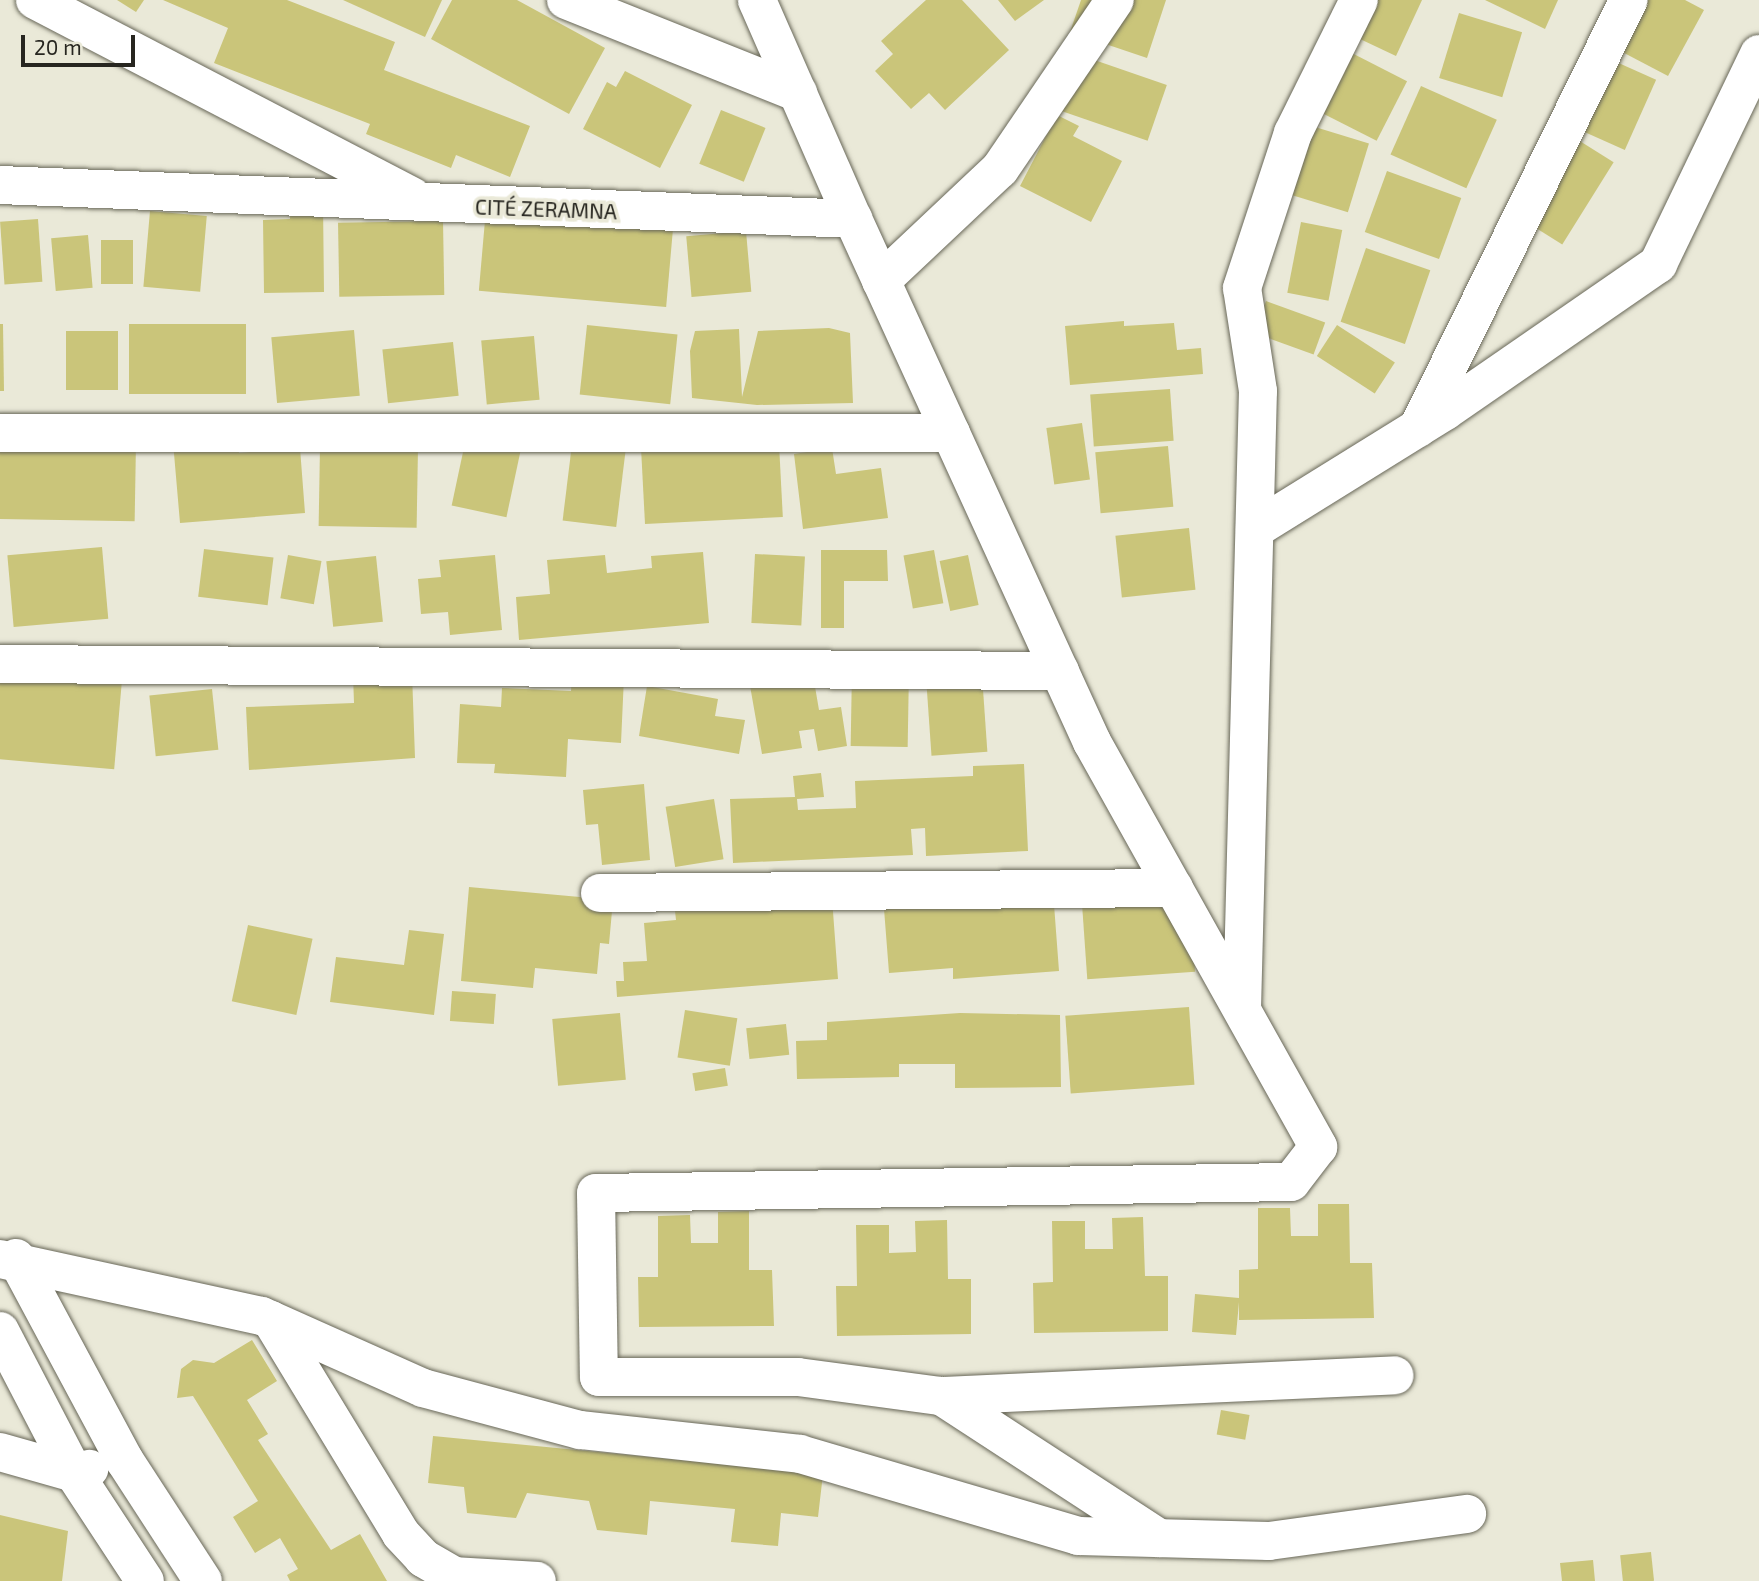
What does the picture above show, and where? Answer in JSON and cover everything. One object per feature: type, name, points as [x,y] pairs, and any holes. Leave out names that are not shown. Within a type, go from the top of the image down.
[{"type":"street","points":[[35,0],[426,203]]},
{"type":"street","points":[[566,0],[798,93]]},
{"type":"street","points":[[757,0],[853,219],[1092,742],[1318,1147],[1291,1182],[596,1193],[598,1377],[798,1377],[941,1396],[1395,1375]]},
{"type":"street","points":[[881,281],[1000,169],[1115,0]]},
{"type":"street","points":[[1242,1011],[1258,391],[1242,288],[1293,133],[1359,0]]},
{"type":"street","points":[[1418,428],[1629,0]]},
{"type":"street","points":[[1255,530],[1418,428],[1658,264],[1759,54]]},
{"type":"street","name":"CITÉ ZERAMNA","points":[[0,185],[271,192],[426,203],[853,219]]},
{"type":"street","points":[[0,433],[951,433]]},
{"type":"street","points":[[0,664],[1060,671]]},
{"type":"street","points":[[600,893],[1174,888]]},
{"type":"street","points":[[8,1259],[271,1320],[423,1388],[580,1430],[800,1454],[1078,1536],[1269,1541],[1467,1514]]},
{"type":"street","points":[[8,1259],[125,1461],[203,1581]]},
{"type":"street","points":[[271,1320],[401,1534],[423,1558],[454,1576],[537,1581]]},
{"type":"street","points":[[0,1331],[74,1473],[145,1581]]},
{"type":"street","points":[[941,1396],[1159,1538]]},
{"type":"street","points":[[0,1452],[74,1473],[125,1461]]},
{"type":"building","points":[[117,0],[144,0],[136,12]]},
{"type":"building","points":[[163,0],[287,0],[395,42],[384,70],[530,126],[510,177],[456,155],[451,168],[366,134],[370,124],[214,63],[228,28]]},
{"type":"building","points":[[343,0],[442,0],[425,37]]},
{"type":"building","points":[[452,0],[517,0],[605,48],[569,114],[431,39]]},
{"type":"building","points":[[926,0],[962,0],[1009,50],[945,110],[929,93],[911,109],[875,71],[893,54],[881,41]]},
{"type":"building","points":[[998,0],[1044,0],[1015,21]]},
{"type":"building","points":[[1081,0],[1166,0],[1147,58],[1070,32]]},
{"type":"building","points":[[1358,0],[1422,0],[1396,56],[1343,31]]},
{"type":"building","points":[[1485,0],[1558,0],[1545,29]]},
{"type":"building","points":[[1648,0],[1685,0],[1704,10],[1668,76],[1607,44]]},
{"type":"building","points":[[1459,13],[1522,32],[1502,97],[1439,78]]},
{"type":"building","points":[[1342,48],[1407,81],[1377,141],[1312,108]]},
{"type":"building","points":[[1594,52],[1656,80],[1625,150],[1563,122]]},
{"type":"building","points":[[1077,54],[1167,85],[1148,141],[1058,110]]},
{"type":"building","points":[[625,71],[692,105],[660,168],[583,129],[607,82],[616,87]]},
{"type":"building","points":[[1421,86],[1497,120],[1466,188],[1390,155]]},
{"type":"building","points":[[721,110],[766,128],[744,182],[699,164]]},
{"type":"building","points":[[1057,115],[1079,126],[1073,136],[1122,161],[1091,222],[1020,186]]},
{"type":"building","points":[[1302,123],[1369,143],[1348,212],[1281,192]]},
{"type":"building","points":[[1567,133],[1614,162],[1562,244],[1516,215]]},
{"type":"building","points":[[1387,171],[1461,198],[1439,259],[1365,232]]},
{"type":"building","points":[[323,203],[324,292],[264,293],[263,220],[290,219],[290,204]]},
{"type":"building","points":[[486,209],[673,225],[666,307],[479,291]]},
{"type":"building","points":[[150,211],[207,216],[200,292],[143,287]]},
{"type":"building","points":[[38,219],[42,282],[4,284],[0,222]]},
{"type":"building","points":[[443,221],[444,295],[339,297],[338,223]]},
{"type":"building","points":[[1301,222],[1342,230],[1328,301],[1287,293]]},
{"type":"building","points":[[746,231],[751,292],[692,297],[686,236]]},
{"type":"building","points":[[88,235],[93,288],[56,291],[51,238]]},
{"type":"building","points":[[101,240],[133,240],[133,284],[101,284]]},
{"type":"building","points":[[1366,248],[1430,270],[1405,344],[1341,322]]},
{"type":"building","points":[[1266,301],[1325,323],[1314,354],[1254,333]]},
{"type":"building","points":[[1124,321],[1124,326],[1174,323],[1177,350],[1201,348],[1203,374],[1070,385],[1065,326]]},
{"type":"building","points":[[0,324],[3,324],[4,391],[0,391]]},
{"type":"building","points":[[129,324],[246,324],[246,394],[129,394]]},
{"type":"building","points":[[587,325],[678,335],[670,404],[580,395]]},
{"type":"building","points":[[1337,325],[1395,363],[1375,394],[1317,356]]},
{"type":"building","points":[[829,328],[850,333],[853,403],[757,405],[692,398],[690,351],[695,331],[739,329],[742,397],[758,331]]},
{"type":"building","points":[[354,330],[360,396],[277,403],[271,337]]},
{"type":"building","points":[[66,331],[118,331],[118,390],[66,390]]},
{"type":"building","points":[[534,336],[540,400],[487,404],[481,341]]},
{"type":"building","points":[[453,342],[459,396],[388,403],[382,349]]},
{"type":"building","points":[[1170,389],[1174,441],[1094,446],[1090,395]]},
{"type":"building","points":[[1082,423],[1090,479],[1054,484],[1046,428]]},
{"type":"building","points":[[238,436],[239,453],[300,448],[305,513],[180,523],[173,442]]},
{"type":"building","points":[[466,438],[521,450],[506,517],[452,505]]},
{"type":"building","points":[[0,442],[136,444],[135,521],[0,519]]},
{"type":"building","points":[[572,444],[626,451],[616,527],[563,520]]},
{"type":"building","points":[[779,444],[783,517],[645,524],[641,451]]},
{"type":"building","points":[[1168,446],[1173,507],[1101,513],[1095,452]]},
{"type":"building","points":[[320,447],[418,449],[417,528],[319,526]]},
{"type":"building","points":[[832,448],[836,474],[881,468],[888,518],[803,529],[794,454]]},
{"type":"building","points":[[1189,528],[1195,590],[1122,597],[1115,536]]},
{"type":"building","points":[[102,547],[108,619],[14,627],[7,555]]},
{"type":"building","points":[[204,549],[273,558],[268,605],[198,597]]},
{"type":"building","points":[[821,550],[887,550],[888,581],[844,581],[844,628],[821,628]]},
{"type":"building","points":[[934,550],[943,603],[913,609],[903,555]]},
{"type":"building","points":[[703,552],[709,623],[519,640],[516,597],[550,594],[547,560],[605,555],[607,573],[652,568],[651,556]]},
{"type":"building","points":[[755,554],[805,557],[801,626],[751,623]]},
{"type":"building","points":[[288,555],[321,561],[314,604],[280,598]]},
{"type":"building","points":[[495,555],[502,630],[450,635],[448,612],[421,614],[418,579],[441,577],[439,560]]},
{"type":"building","points":[[968,555],[979,605],[950,611],[940,561]]},
{"type":"building","points":[[376,556],[383,622],[333,627],[326,561]]},
{"type":"building","points":[[0,663],[123,674],[114,769],[0,759]]},
{"type":"building","points":[[812,669],[819,710],[841,707],[847,746],[818,751],[814,729],[799,731],[802,748],[762,754],[749,680]]},
{"type":"building","points":[[852,669],[909,670],[908,747],[851,746]]},
{"type":"building","points":[[412,673],[415,758],[249,770],[246,707],[354,703],[353,675]]},
{"type":"building","points":[[572,674],[624,677],[621,743],[568,739],[566,777],[494,773],[495,764],[457,763],[460,704],[501,707],[502,688],[571,691]]},
{"type":"building","points":[[982,675],[987,752],[932,756],[926,679]]},
{"type":"building","points":[[647,686],[718,699],[715,716],[745,720],[739,754],[639,736]]},
{"type":"building","points":[[212,689],[218,750],[156,756],[149,696]]},
{"type":"building","points":[[1024,764],[1028,851],[926,856],[925,828],[911,829],[913,855],[733,863],[730,799],[795,797],[793,776],[821,773],[824,797],[797,799],[798,810],[856,808],[855,781],[973,776],[973,766]]},
{"type":"building","points":[[644,784],[650,860],[602,865],[598,824],[586,825],[583,790]]},
{"type":"building","points":[[714,799],[724,859],[675,867],[666,807]]},
{"type":"building","points":[[469,887],[613,900],[609,944],[600,943],[597,974],[535,968],[533,988],[461,981]]},
{"type":"building","points":[[1053,891],[1059,971],[953,979],[953,968],[889,973],[883,896]]},
{"type":"building","points":[[832,898],[838,979],[617,997],[616,981],[624,981],[623,962],[647,961],[644,923],[676,920],[675,911]]},
{"type":"building","points":[[1190,900],[1195,972],[1087,979],[1082,908]]},
{"type":"building","points":[[248,925],[313,939],[296,1015],[232,1001]]},
{"type":"building","points":[[409,930],[444,934],[434,1015],[330,1002],[336,957],[404,965]]},
{"type":"building","points":[[452,991],[496,994],[494,1024],[450,1021]]},
{"type":"building","points":[[1189,1007],[1194,1085],[1071,1093],[1065,1016]]},
{"type":"building","points":[[685,1010],[737,1018],[730,1066],[677,1057]]},
{"type":"building","points":[[620,1013],[626,1080],[558,1086],[552,1019]]},
{"type":"building","points":[[960,1013],[1060,1015],[1061,1087],[955,1088],[955,1064],[899,1064],[899,1077],[797,1079],[796,1041],[827,1040],[827,1022]]},
{"type":"building","points":[[786,1024],[789,1055],[749,1059],[746,1028]]},
{"type":"building","points":[[725,1068],[728,1086],[695,1091],[692,1073]]},
{"type":"building","points":[[1318,1204],[1349,1204],[1350,1263],[1372,1263],[1374,1318],[1239,1320],[1239,1302],[1236,1335],[1192,1332],[1195,1294],[1239,1298],[1239,1270],[1258,1269],[1258,1208],[1290,1208],[1291,1236],[1318,1236]]},
{"type":"building","points":[[749,1211],[749,1270],[772,1270],[774,1326],[639,1327],[638,1277],[658,1277],[658,1216],[690,1215],[691,1243],[718,1243],[718,1212]]},
{"type":"building","points":[[1143,1217],[1145,1276],[1168,1276],[1168,1331],[1034,1333],[1033,1283],[1053,1282],[1052,1221],[1085,1221],[1085,1249],[1113,1249],[1112,1218]]},
{"type":"building","points":[[947,1220],[948,1279],[971,1279],[971,1334],[837,1336],[836,1286],[857,1286],[856,1225],[889,1225],[889,1253],[916,1252],[915,1221]]},
{"type":"building","points":[[252,1340],[277,1381],[247,1400],[268,1434],[258,1440],[331,1550],[360,1534],[387,1581],[290,1581],[287,1575],[298,1569],[280,1538],[255,1553],[233,1517],[258,1501],[193,1396],[177,1398],[181,1369],[193,1360],[214,1363]]},
{"type":"building","points":[[1221,1410],[1250,1415],[1245,1440],[1217,1435]]},
{"type":"building","points":[[433,1436],[823,1474],[818,1517],[781,1513],[778,1546],[731,1542],[735,1509],[650,1501],[647,1535],[597,1530],[589,1501],[527,1493],[516,1518],[467,1513],[464,1487],[428,1483]]},
{"type":"building","points":[[0,1515],[68,1531],[62,1581],[0,1581]]},
{"type":"building","points":[[1651,1552],[1654,1581],[1623,1581],[1620,1555]]},
{"type":"building","points":[[1593,1560],[1595,1581],[1562,1581],[1560,1563]]}]
